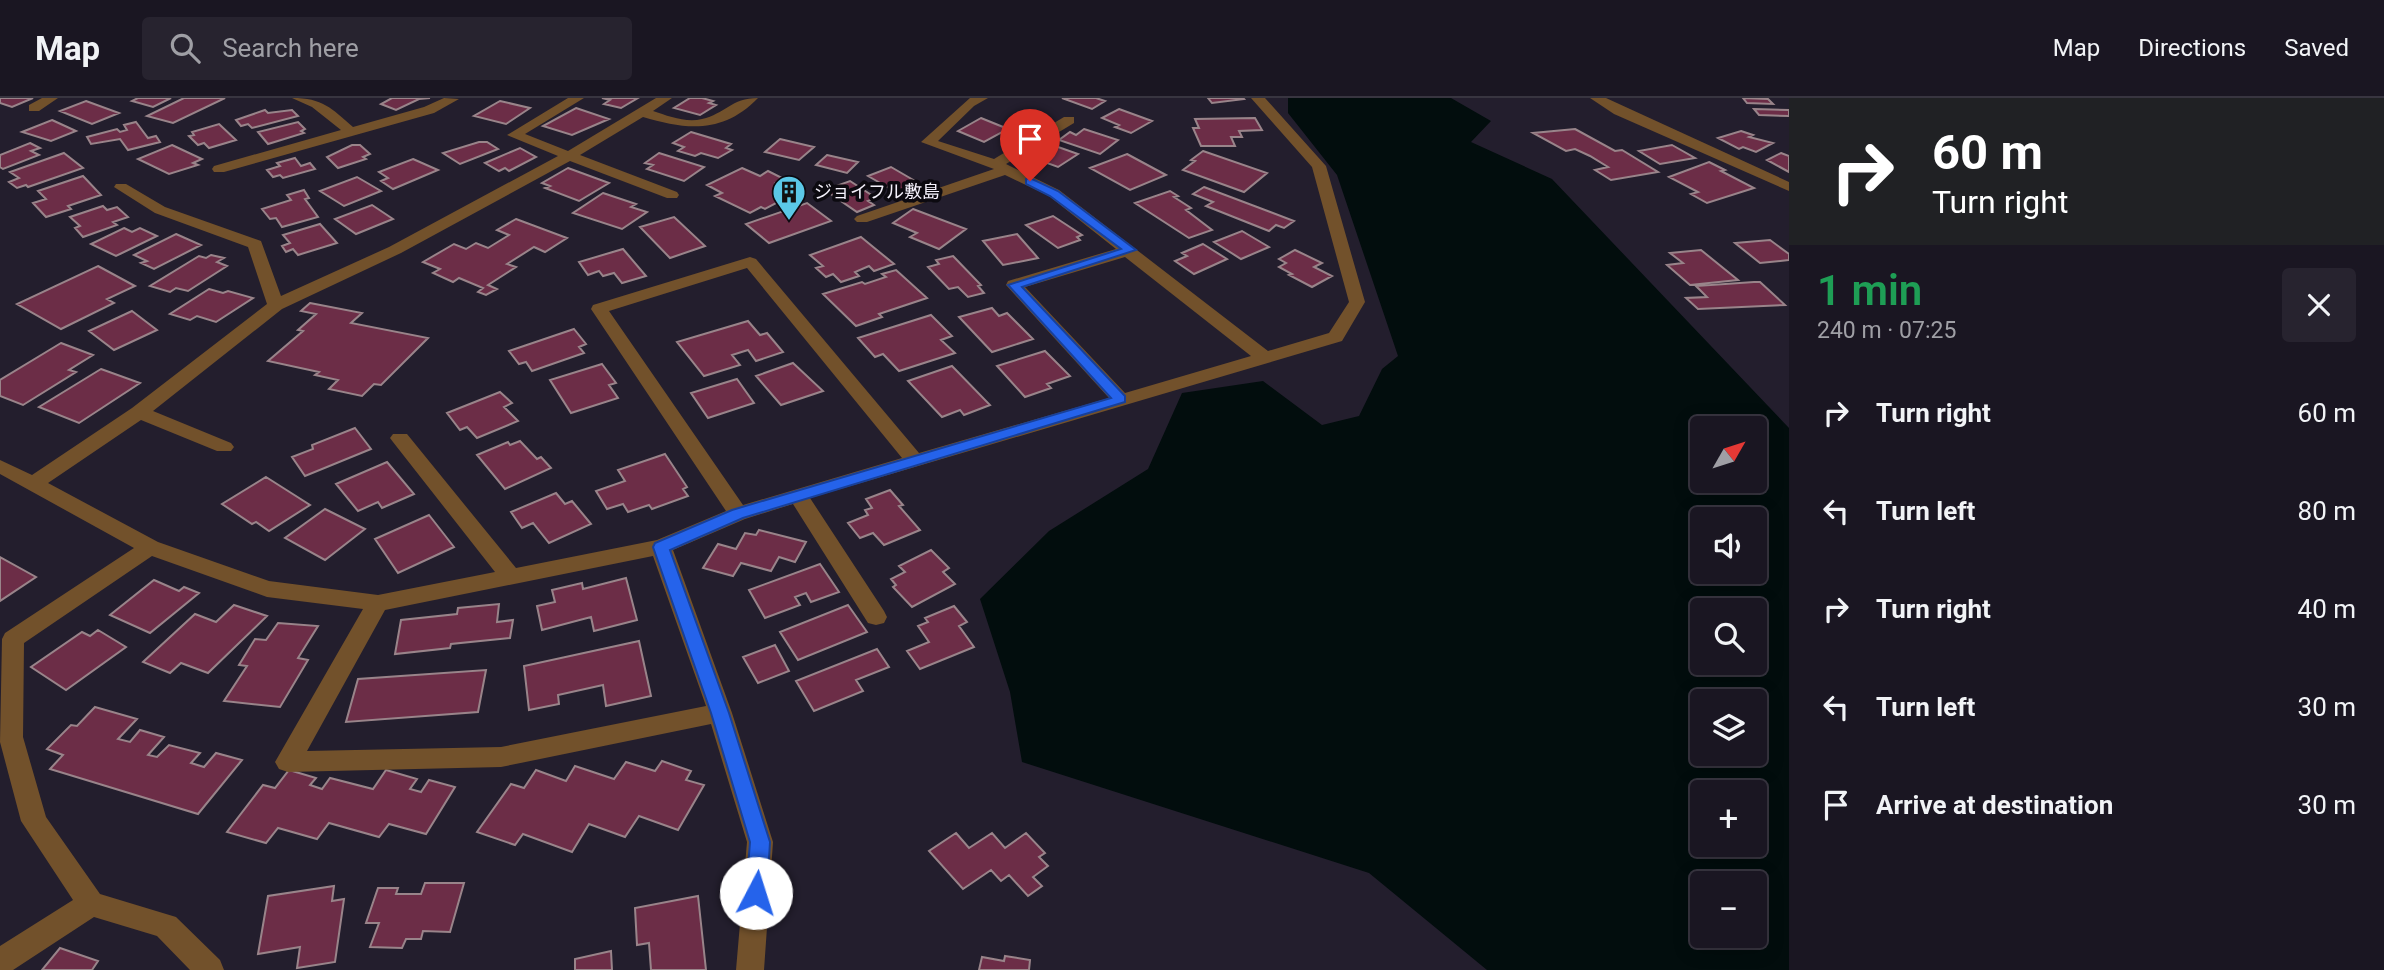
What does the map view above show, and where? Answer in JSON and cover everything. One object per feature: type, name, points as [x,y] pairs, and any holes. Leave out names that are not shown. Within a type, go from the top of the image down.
[{"type":"street","points":[[34,108],[51,98]]},
{"type":"street","points":[[299,98],[317,104],[351,132]]},
{"type":"street","points":[[577,98],[514,135],[672,195]]},
{"type":"street","points":[[34,483],[139,412],[276,305],[395,250],[571,155],[665,98]]},
{"type":"street","points":[[641,112],[691,127],[715,122],[751,98]]},
{"type":"street","points":[[981,98],[969,103],[928,142],[1000,167],[1054,193],[1265,358]]},
{"type":"street","points":[[0,466],[150,547],[267,589],[379,603],[661,547],[738,514],[798,495],[1336,337],[1357,302],[1319,166],[1258,98]]},
{"type":"street","points":[[1597,98],[1619,111],[1789,187]]},
{"type":"street","points":[[219,169],[429,110],[453,99]]},
{"type":"street","points":[[862,219],[1000,167],[1069,120]]},
{"type":"street","points":[[121,187],[160,210],[255,244],[276,305]]},
{"type":"street","points":[[1120,399],[1014,285],[1130,250]]},
{"type":"street","points":[[738,514],[599,309],[750,262],[914,459]]},
{"type":"street","points":[[139,412],[224,447]]},
{"type":"street","points":[[400,438],[510,576]]},
{"type":"street","points":[[798,495],[876,617]]},
{"type":"street","points":[[150,547],[12,639],[11,737],[34,821],[91,904],[166,926],[210,970]]},
{"type":"street","points":[[661,547],[720,713],[760,842],[750,970]]},
{"type":"street","points":[[379,603],[288,762],[501,757],[720,713]]},
{"type":"street","points":[[0,962],[91,904]]},
{"type":"shaded area","points":[[1288,98],[1451,98],[1491,121],[1471,142],[1552,179],[1789,428],[1789,970],[1487,970],[1369,873],[1022,762],[1010,692],[980,599],[1049,531],[1148,469],[1182,393],[1263,381],[1322,425],[1359,416],[1382,369],[1398,356],[1337,175],[1288,113]]},
{"type":"building","points":[[0,98],[33,98],[12,107],[0,103]]},
{"type":"building","points":[[138,98],[171,98],[153,107],[132,101]]},
{"type":"building","points":[[184,98],[225,98],[173,123],[147,116]]},
{"type":"building","points":[[392,98],[430,98],[419,99],[396,110],[381,104]]},
{"type":"building","points":[[602,98],[638,98],[621,108],[604,104],[610,100]]},
{"type":"building","points":[[690,98],[702,98],[713,101],[709,103],[716,105],[700,115],[674,108]]},
{"type":"building","points":[[1062,98],[1096,98],[1105,101],[1092,109]]},
{"type":"building","points":[[1208,98],[1243,98],[1244,99],[1212,103]]},
{"type":"building","points":[[1743,98],[1768,99],[1773,104],[1747,103]]},
{"type":"building","points":[[86,101],[119,113],[92,124],[60,111]]},
{"type":"building","points":[[500,101],[530,108],[506,124],[474,116]]},
{"type":"building","points":[[576,108],[609,119],[572,135],[543,126]]},
{"type":"building","points":[[1119,109],[1152,121],[1131,133],[1102,118]]},
{"type":"building","points":[[1754,109],[1789,110],[1789,116],[1759,115]]},
{"type":"building","points":[[265,110],[268,113],[292,110],[298,116],[252,128],[248,124],[241,126],[236,120]]},
{"type":"building","points":[[981,118],[1008,129],[984,142],[958,131]]},
{"type":"building","points":[[1255,118],[1262,130],[1239,131],[1242,137],[1231,137],[1235,146],[1201,146],[1193,128],[1199,128],[1195,119]]},
{"type":"building","points":[[52,120],[76,131],[51,141],[22,132]]},
{"type":"building","points":[[136,122],[148,138],[156,136],[160,142],[128,150],[120,139],[91,144],[87,137],[117,129],[120,132],[127,130],[124,125]]},
{"type":"building","points":[[298,122],[305,129],[301,131],[304,133],[268,144],[258,132]]},
{"type":"building","points":[[219,124],[236,140],[209,148],[204,143],[198,145],[189,136],[194,135],[192,132]]},
{"type":"building","points":[[1084,129],[1118,140],[1100,154],[1059,140],[1070,132],[1076,135]]},
{"type":"building","points":[[1575,129],[1615,151],[1622,150],[1658,172],[1611,180],[1595,170],[1608,167],[1590,156],[1575,149],[1566,151],[1533,133]]},
{"type":"building","points":[[1741,131],[1753,135],[1749,137],[1773,143],[1756,152],[1743,147],[1739,149],[1718,138]]},
{"type":"building","points":[[691,132],[731,144],[726,148],[732,150],[718,158],[678,151],[684,147],[673,143]]},
{"type":"building","points":[[780,139],[814,147],[799,160],[765,152]]},
{"type":"building","points":[[487,142],[498,149],[460,164],[443,153]]},
{"type":"building","points":[[1044,142],[1078,154],[1058,167],[1025,155]]},
{"type":"building","points":[[30,143],[40,148],[31,151],[39,155],[3,169],[0,167],[0,155]]},
{"type":"building","points":[[172,145],[202,159],[193,163],[198,165],[169,174],[138,159]]},
{"type":"building","points":[[352,145],[360,145],[370,154],[363,157],[366,159],[338,168],[327,157]]},
{"type":"building","points":[[1672,145],[1695,158],[1660,164],[1639,151]]},
{"type":"building","points":[[520,148],[536,157],[509,171],[505,168],[499,171],[485,163]]},
{"type":"building","points":[[1203,151],[1267,173],[1244,192],[1183,170]]},
{"type":"building","points":[[64,153],[83,168],[28,187],[26,185],[17,188],[9,182],[19,178],[10,172]]},
{"type":"building","points":[[659,153],[704,167],[684,181],[647,169],[653,165],[645,163]]},
{"type":"building","points":[[1781,153],[1789,156],[1789,172],[1767,160]]},
{"type":"building","points":[[1127,154],[1166,175],[1130,190],[1090,168]]},
{"type":"building","points":[[827,155],[858,162],[847,173],[816,165]]},
{"type":"building","points":[[295,158],[301,166],[310,163],[315,169],[283,178],[280,175],[273,177],[267,170],[280,166],[277,163]]},
{"type":"building","points":[[413,159],[438,170],[393,189],[381,181],[388,178],[379,172]]},
{"type":"building","points":[[1709,162],[1754,188],[1707,203],[1691,194],[1698,192],[1669,177]]},
{"type":"building","points":[[891,167],[915,181],[904,185],[908,188],[896,192],[868,176]]},
{"type":"building","points":[[568,168],[609,183],[579,201],[545,188],[550,186],[542,183]]},
{"type":"building","points":[[742,168],[760,176],[768,171],[784,179],[776,183],[797,192],[765,209],[761,207],[750,213],[715,196],[722,193],[707,185]]},
{"type":"building","points":[[83,176],[101,195],[46,217],[33,203],[46,199],[38,191]]},
{"type":"building","points":[[357,177],[381,191],[344,206],[320,191]]},
{"type":"building","points":[[850,181],[876,198],[868,201],[874,205],[857,212],[825,190]]},
{"type":"building","points":[[1204,187],[1294,221],[1284,228],[1276,225],[1269,231],[1206,206],[1213,202],[1193,194]]},
{"type":"building","points":[[304,190],[309,198],[305,199],[318,217],[282,227],[276,218],[270,219],[262,209],[291,200],[287,195]]},
{"type":"building","points":[[1170,191],[1178,196],[1174,197],[1191,208],[1186,210],[1212,230],[1189,238],[1135,203]]},
{"type":"building","points":[[603,193],[636,204],[631,207],[647,212],[622,229],[573,213]]},
{"type":"building","name":"ジョイフル敷島","points":[[807,203],[831,221],[769,243],[746,224]]},
{"type":"building","points":[[372,205],[393,219],[356,234],[335,219]]},
{"type":"building","points":[[103,206],[107,210],[117,207],[128,217],[113,222],[117,225],[83,237],[75,228],[80,226],[70,217]]},
{"type":"building","points":[[913,209],[966,229],[939,249],[910,237],[917,233],[893,223]]},
{"type":"building","points":[[1053,216],[1082,235],[1077,237],[1080,240],[1058,248],[1026,225]]},
{"type":"building","points":[[674,217],[705,246],[670,258],[640,227]]},
{"type":"building","points":[[516,219],[567,238],[545,252],[534,247],[507,264],[516,267],[488,285],[497,289],[486,295],[478,292],[483,288],[459,278],[453,282],[433,273],[440,269],[423,262],[454,244],[466,249],[476,243],[488,248],[509,235],[497,230]]},
{"type":"building","points":[[320,224],[337,243],[298,255],[293,249],[286,252],[282,246],[290,243],[283,235]]},
{"type":"building","points":[[124,228],[132,232],[140,228],[157,236],[116,256],[91,244]]},
{"type":"building","points":[[1242,231],[1269,247],[1241,259],[1214,242]]},
{"type":"building","points":[[176,234],[201,245],[154,269],[141,263],[147,261],[134,255]]},
{"type":"building","points":[[1017,234],[1038,258],[1003,265],[983,241]]},
{"type":"building","points":[[861,237],[894,264],[874,271],[869,266],[855,272],[859,276],[841,282],[833,274],[826,277],[816,268],[823,266],[810,255]]},
{"type":"building","points":[[1770,240],[1789,254],[1789,260],[1760,263],[1735,243]]},
{"type":"building","points":[[1203,244],[1227,259],[1194,274],[1175,261],[1187,256],[1182,253]]},
{"type":"building","points":[[623,249],[646,276],[622,283],[614,273],[603,276],[599,271],[588,275],[579,262]]},
{"type":"building","points":[[1295,250],[1322,263],[1314,267],[1332,276],[1312,287],[1289,275],[1292,274],[1279,267],[1286,263],[1279,259]]},
{"type":"building","points":[[1701,250],[1738,280],[1690,285],[1667,265],[1683,263],[1670,253]]},
{"type":"building","points":[[211,255],[224,258],[217,262],[227,266],[188,291],[176,288],[170,292],[150,286],[199,256],[206,258]]},
{"type":"building","points":[[953,256],[981,285],[978,286],[984,293],[968,297],[958,287],[949,289],[928,267],[939,264],[936,260]]},
{"type":"building","points":[[98,266],[135,286],[107,299],[114,303],[61,329],[17,304]]},
{"type":"building","points":[[896,270],[927,298],[879,314],[882,317],[856,326],[823,294],[862,282],[865,284],[886,277],[882,274]]},
{"type":"building","points":[[1760,282],[1785,305],[1698,309],[1686,298],[1707,297],[1696,286]]},
{"type":"building","points":[[209,289],[253,298],[216,322],[197,316],[190,320],[170,314]]},
{"type":"building","points":[[310,303],[362,313],[351,323],[428,338],[381,385],[374,384],[362,396],[329,389],[338,380],[315,375],[319,372],[268,361],[303,331],[298,330],[316,314],[301,311]]},
{"type":"building","points":[[992,308],[999,316],[1007,313],[1033,339],[992,352],[959,317]]},
{"type":"building","points":[[132,311],[157,330],[114,350],[89,331]]},
{"type":"building","points":[[931,315],[952,336],[941,340],[955,353],[899,371],[883,354],[875,357],[858,338]]},
{"type":"building","points":[[748,321],[760,335],[767,333],[783,352],[756,361],[748,350],[732,355],[740,365],[704,376],[677,342]]},
{"type":"building","points":[[574,329],[586,344],[579,347],[584,353],[532,371],[526,362],[519,364],[509,351]]},
{"type":"building","points":[[61,343],[93,355],[69,370],[76,372],[23,405],[0,396],[0,380]]},
{"type":"building","points":[[1045,351],[1070,376],[1047,384],[1051,388],[1025,397],[997,366]]},
{"type":"building","points":[[793,363],[823,391],[781,405],[756,376]]},
{"type":"building","points":[[602,364],[616,383],[609,385],[618,398],[571,413],[550,380]]},
{"type":"building","points":[[952,366],[990,405],[964,415],[960,410],[942,417],[908,381]]},
{"type":"building","points":[[101,369],[140,383],[79,423],[39,407]]},
{"type":"building","points":[[737,379],[754,403],[708,418],[691,393]]},
{"type":"building","points":[[500,392],[512,403],[504,407],[518,421],[477,438],[467,427],[460,430],[447,413]]},
{"type":"building","points":[[355,428],[371,449],[305,476],[292,457],[313,449],[312,445]]},
{"type":"building","points":[[520,441],[537,459],[541,457],[551,468],[505,489],[477,455],[508,442],[510,445]]},
{"type":"building","points":[[665,454],[687,487],[683,489],[688,496],[652,509],[649,505],[628,512],[623,504],[607,509],[596,491],[625,481],[618,470]]},
{"type":"building","points":[[387,462],[414,494],[382,508],[378,502],[358,511],[336,484]]},
{"type":"building","points":[[266,477],[310,505],[269,531],[256,522],[252,524],[222,504]]},
{"type":"building","points":[[890,490],[903,505],[899,506],[920,530],[884,545],[873,533],[860,538],[848,523],[868,515],[865,510],[872,508],[866,499]]},
{"type":"building","points":[[556,493],[565,504],[572,501],[591,524],[549,543],[533,523],[522,528],[511,512]]},
{"type":"building","points":[[325,509],[365,529],[325,560],[285,538]]},
{"type":"building","points":[[429,515],[454,547],[398,573],[375,539]]},
{"type":"building","points":[[759,530],[806,542],[795,562],[779,557],[771,571],[741,563],[733,576],[703,568],[718,544],[736,549],[745,533],[756,535]]},
{"type":"building","points":[[931,550],[949,568],[943,572],[955,584],[912,607],[893,587],[896,585],[891,579],[905,572],[899,566]]},
{"type":"building","points":[[0,557],[36,577],[0,601]]},
{"type":"building","points":[[820,564],[839,592],[811,602],[806,593],[795,597],[800,605],[765,618],[749,590]]},
{"type":"building","points":[[626,578],[637,620],[594,631],[591,617],[542,630],[537,606],[555,602],[552,590],[582,583],[583,589]]},
{"type":"building","points":[[154,580],[179,591],[184,587],[199,593],[150,633],[110,615]]},
{"type":"building","points":[[499,604],[497,622],[513,620],[510,638],[451,644],[450,648],[395,654],[401,620],[457,614],[458,608]]},
{"type":"building","points":[[234,605],[267,616],[208,673],[181,663],[170,673],[143,662],[195,614],[216,622]]},
{"type":"building","points":[[848,605],[867,632],[798,660],[780,632]]},
{"type":"building","points":[[954,606],[967,622],[959,626],[974,647],[920,669],[907,651],[929,642],[918,626],[928,622],[925,618]]},
{"type":"building","points":[[278,623],[318,626],[298,658],[308,660],[280,707],[224,701],[247,666],[239,665],[255,639],[266,640]]},
{"type":"building","points":[[98,630],[126,647],[66,690],[31,667],[82,632],[90,636]]},
{"type":"building","points":[[639,641],[651,696],[606,706],[603,685],[558,695],[559,704],[529,710],[524,666]]},
{"type":"building","points":[[775,645],[789,671],[758,683],[743,657]]},
{"type":"building","points":[[877,649],[889,667],[856,680],[863,691],[814,711],[796,681]]},
{"type":"building","points":[[486,670],[478,712],[346,722],[358,679]]},
{"type":"building","points":[[95,707],[137,719],[118,739],[130,742],[140,730],[164,737],[148,755],[157,757],[169,745],[200,753],[191,763],[204,767],[216,753],[242,760],[198,814],[50,769],[63,755],[47,749],[71,725],[77,726]]},
{"type":"building","points":[[662,761],[691,771],[686,780],[704,785],[678,830],[639,816],[625,837],[589,824],[572,852],[523,834],[515,845],[477,832],[511,784],[524,788],[536,770],[566,781],[575,766],[614,779],[626,762],[655,771]]},
{"type":"building","points":[[289,770],[316,778],[310,785],[322,789],[330,778],[373,789],[386,770],[417,779],[410,789],[421,792],[429,780],[455,787],[426,834],[389,824],[379,837],[329,823],[317,839],[278,828],[266,843],[227,832],[263,785],[275,788]]},
{"type":"building","points":[[956,833],[969,848],[992,833],[1005,848],[1026,833],[1045,853],[1039,857],[1048,866],[1033,877],[1042,886],[1028,896],[1009,875],[1001,881],[991,870],[963,889],[929,851]]},
{"type":"building","points":[[425,883],[464,883],[450,932],[423,931],[421,939],[406,939],[402,948],[370,947],[379,923],[366,923],[378,888],[398,888],[396,894],[421,894]]},
{"type":"building","points":[[334,886],[332,901],[344,899],[335,962],[297,968],[300,947],[258,954],[268,896]]},
{"type":"building","points":[[698,896],[706,970],[651,970],[649,943],[637,945],[635,908]]},
{"type":"building","points":[[60,948],[98,961],[92,970],[42,970]]},
{"type":"building","points":[[611,951],[612,970],[575,970],[575,959]]},
{"type":"building","points":[[1005,956],[1030,960],[1029,970],[979,970],[982,957],[1004,961]]},
{"type":"place","name":"ジョイフル敷島","points":[[789,222]]},
{"type":"route","points":[[756,893],[760,842],[720,713],[661,547],[738,514],[1120,399],[1014,285],[1130,250],[1054,193],[1030,181]]}]
